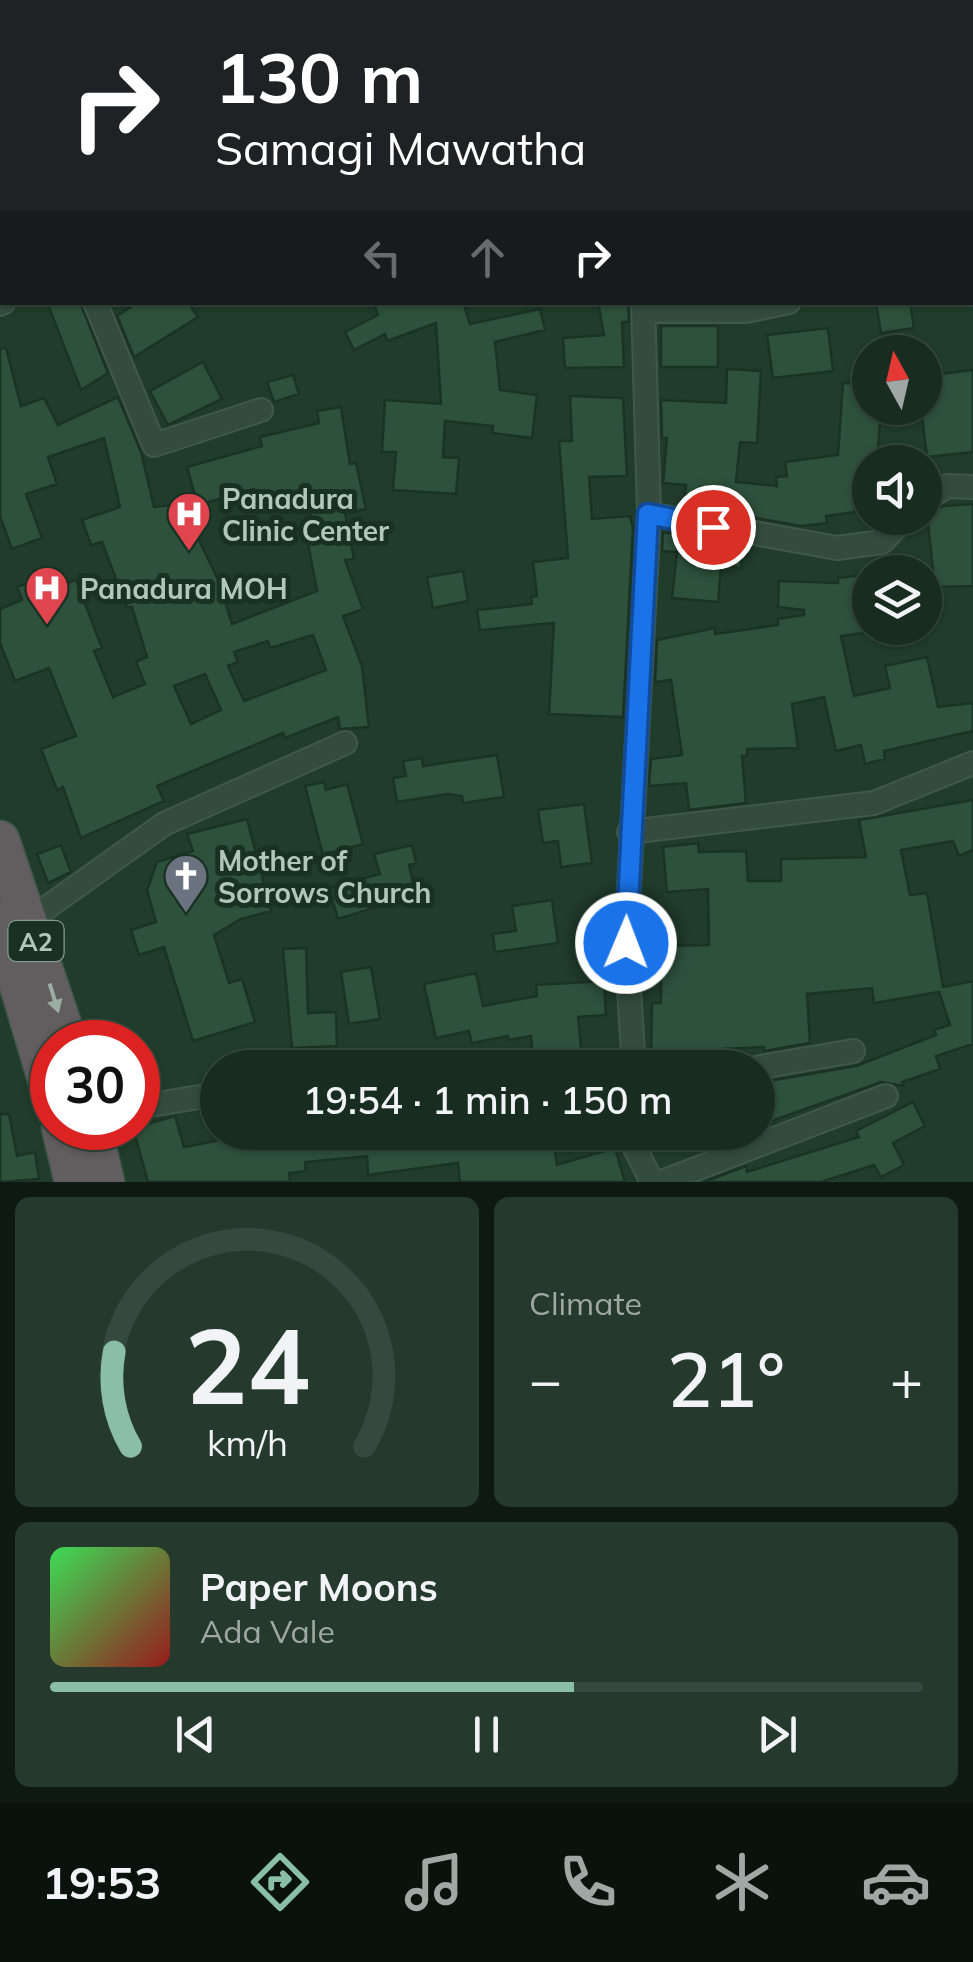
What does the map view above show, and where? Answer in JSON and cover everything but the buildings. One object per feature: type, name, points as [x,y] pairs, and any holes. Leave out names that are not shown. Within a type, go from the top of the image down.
[{"type":"highway","name":"A2","points":[[0,840],[14,922],[58,1020]]},
{"type":"highway","name":"A2","points":[[14,922],[8,976],[30,1036]]},
{"type":"highway","points":[[66,1150],[74,1182]]},
{"type":"highway","points":[[97,1150],[105,1182]]},
{"type":"street","points":[[95,305],[154,444],[261,410]]},
{"type":"street","points":[[633,1050],[626,943],[648,514],[643,307],[746,311],[775,305]]},
{"type":"street","points":[[942,489],[973,487]]},
{"type":"street","points":[[648,514],[836,548],[882,542],[889,535]]},
{"type":"street","points":[[14,922],[164,824],[345,743]]},
{"type":"street","points":[[629,832],[874,803],[973,763]]},
{"type":"street","points":[[775,1065],[853,1051]]},
{"type":"street","points":[[662,1182],[886,1096]]},
{"type":"street","points":[[160,1103],[200,1097]]},
{"type":"street","points":[[635,1150],[652,1182]]},
{"type":"place","name":"Panadura Clinic Center","points":[[189,552]]},
{"type":"place","name":"Panadura MOH","points":[[47,626]]},
{"type":"place","name":"Mother of Sorrows Church","points":[[186,914]]},
{"type":"route","points":[[626,943],[648,514],[713,527]]}]
